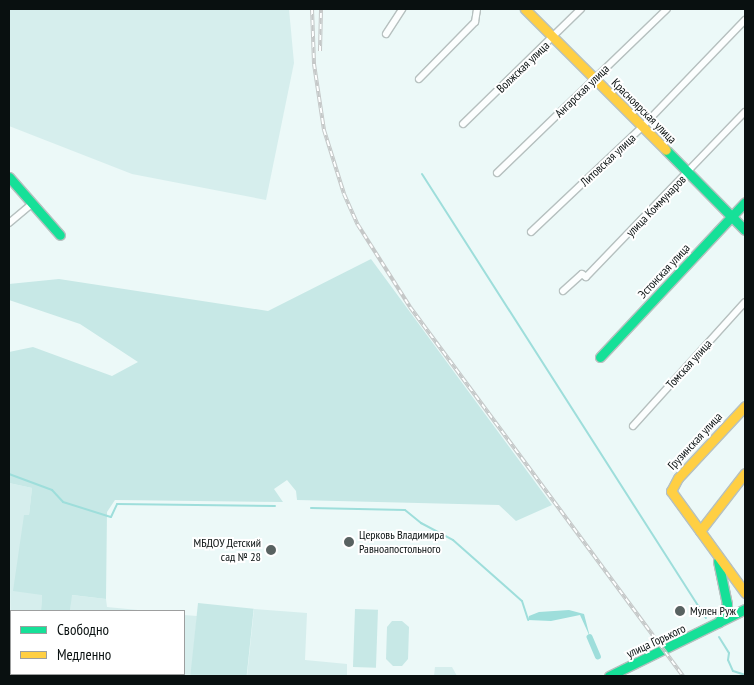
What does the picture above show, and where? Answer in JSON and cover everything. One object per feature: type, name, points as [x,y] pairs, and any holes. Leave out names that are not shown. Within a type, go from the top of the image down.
[{"type":"street","points":[[386,34],[402,9]]},
{"type":"street","points":[[419,79],[475,22],[477,9]]},
{"type":"street","name":"Красноярская улица","points":[[525,9],[745,230]]},
{"type":"street","name":"Волжская улица","points":[[464,124],[581,9]]},
{"type":"street","name":"Ангарская улица","points":[[497,173],[667,9]]},
{"type":"street","name":"Литовская улица","points":[[530,232],[642,127],[745,20]]},
{"type":"street","name":"улица Коммунаров","points":[[563,291],[582,274],[586,277],[745,112]]},
{"type":"street","points":[[9,177],[60,235]]},
{"type":"street","name":"Эстонская улица","points":[[600,356],[745,202]]},
{"type":"street","points":[[9,223],[32,204]]},
{"type":"street","name":"Томская улица","points":[[633,426],[745,302]]},
{"type":"street","name":"Грузинская улица","points":[[745,406],[672,487],[675,500],[700,531],[745,594]]},
{"type":"street","points":[[700,531],[745,473]]},
{"type":"street","points":[[710,545],[721,569],[727,604],[724,615],[712,627]]},
{"type":"street","name":"улица Горького","points":[[609,676],[712,627],[745,609]]},
{"type":"shaded area","points":[[9,9],[289,9],[294,63],[266,200],[132,174],[9,126]]},
{"type":"shaded area","points":[[371,259],[552,505],[516,521],[499,505],[297,500],[296,491],[287,480],[274,489],[283,502],[115,500],[107,512],[106,599],[72,595],[70,610],[41,610],[42,595],[13,591],[24,515],[29,515],[32,488],[9,483],[9,352],[33,347],[112,376],[138,362],[80,324],[9,300],[9,284],[59,279],[268,311]]},
{"type":"shaded area","points":[[9,483],[32,488],[29,515],[24,515],[42,595],[41,610],[10,610]]},
{"type":"shaded area","points":[[71,595],[106,599],[107,607],[138,610],[70,610]]},
{"type":"shaded area","points":[[198,603],[254,609],[247,676],[190,676]]},
{"type":"shaded area","points":[[254,609],[307,613],[305,660],[347,664],[347,676],[247,676]]},
{"type":"shaded area","points":[[355,609],[378,610],[376,668],[353,667]]},
{"type":"shaded area","points":[[185,615],[197,616],[191,676],[63,676],[185,675]]},
{"type":"shaded area","points":[[392,621],[402,621],[409,627],[408,659],[402,666],[393,666],[386,659],[387,627]]},
{"type":"shaded area","points":[[435,667],[452,667],[457,676],[434,676]]},
{"type":"water","points":[[569,610],[584,614],[590,637],[580,615],[551,621],[528,620],[529,616],[539,612]]},
{"type":"waterway","points":[[422,174],[706,618]]},
{"type":"waterway","points":[[9,474],[52,490],[63,502],[111,517],[117,504],[275,506]]},
{"type":"waterway","points":[[311,508],[405,510],[421,523],[453,540],[522,601],[528,620]]},
{"type":"waterway","points":[[590,637],[598,656]]},
{"type":"waterway","points":[[719,637],[729,653],[728,660],[733,671],[745,675]]},
{"type":"railway","points":[[312,9],[314,64],[324,130],[344,194],[358,225],[410,307],[683,676]]},
{"type":"railway","points":[[320,51],[321,9]]},
{"type":"traffic: fast","points":[[666,150],[745,230]]},
{"type":"traffic: fast","points":[[9,177],[60,235]]},
{"type":"traffic: fast","points":[[600,357],[745,202]]},
{"type":"traffic: fast","points":[[718,561],[727,604],[719,622]]},
{"type":"traffic: fast","points":[[609,676],[745,609]]},
{"type":"traffic: slow","points":[[525,9],[666,150]]},
{"type":"traffic: slow","points":[[745,406],[678,478],[671,491],[745,593]]},
{"type":"traffic: slow","points":[[700,531],[745,473]]},
{"type":"place","name":"Церковь Владимира Равноапостольного","points":[[349,542]]},
{"type":"place","name":"МБДОУ Детский сад № 28","points":[[271,550]]},
{"type":"place","name":"Мулен Руж","points":[[680,611]]}]
